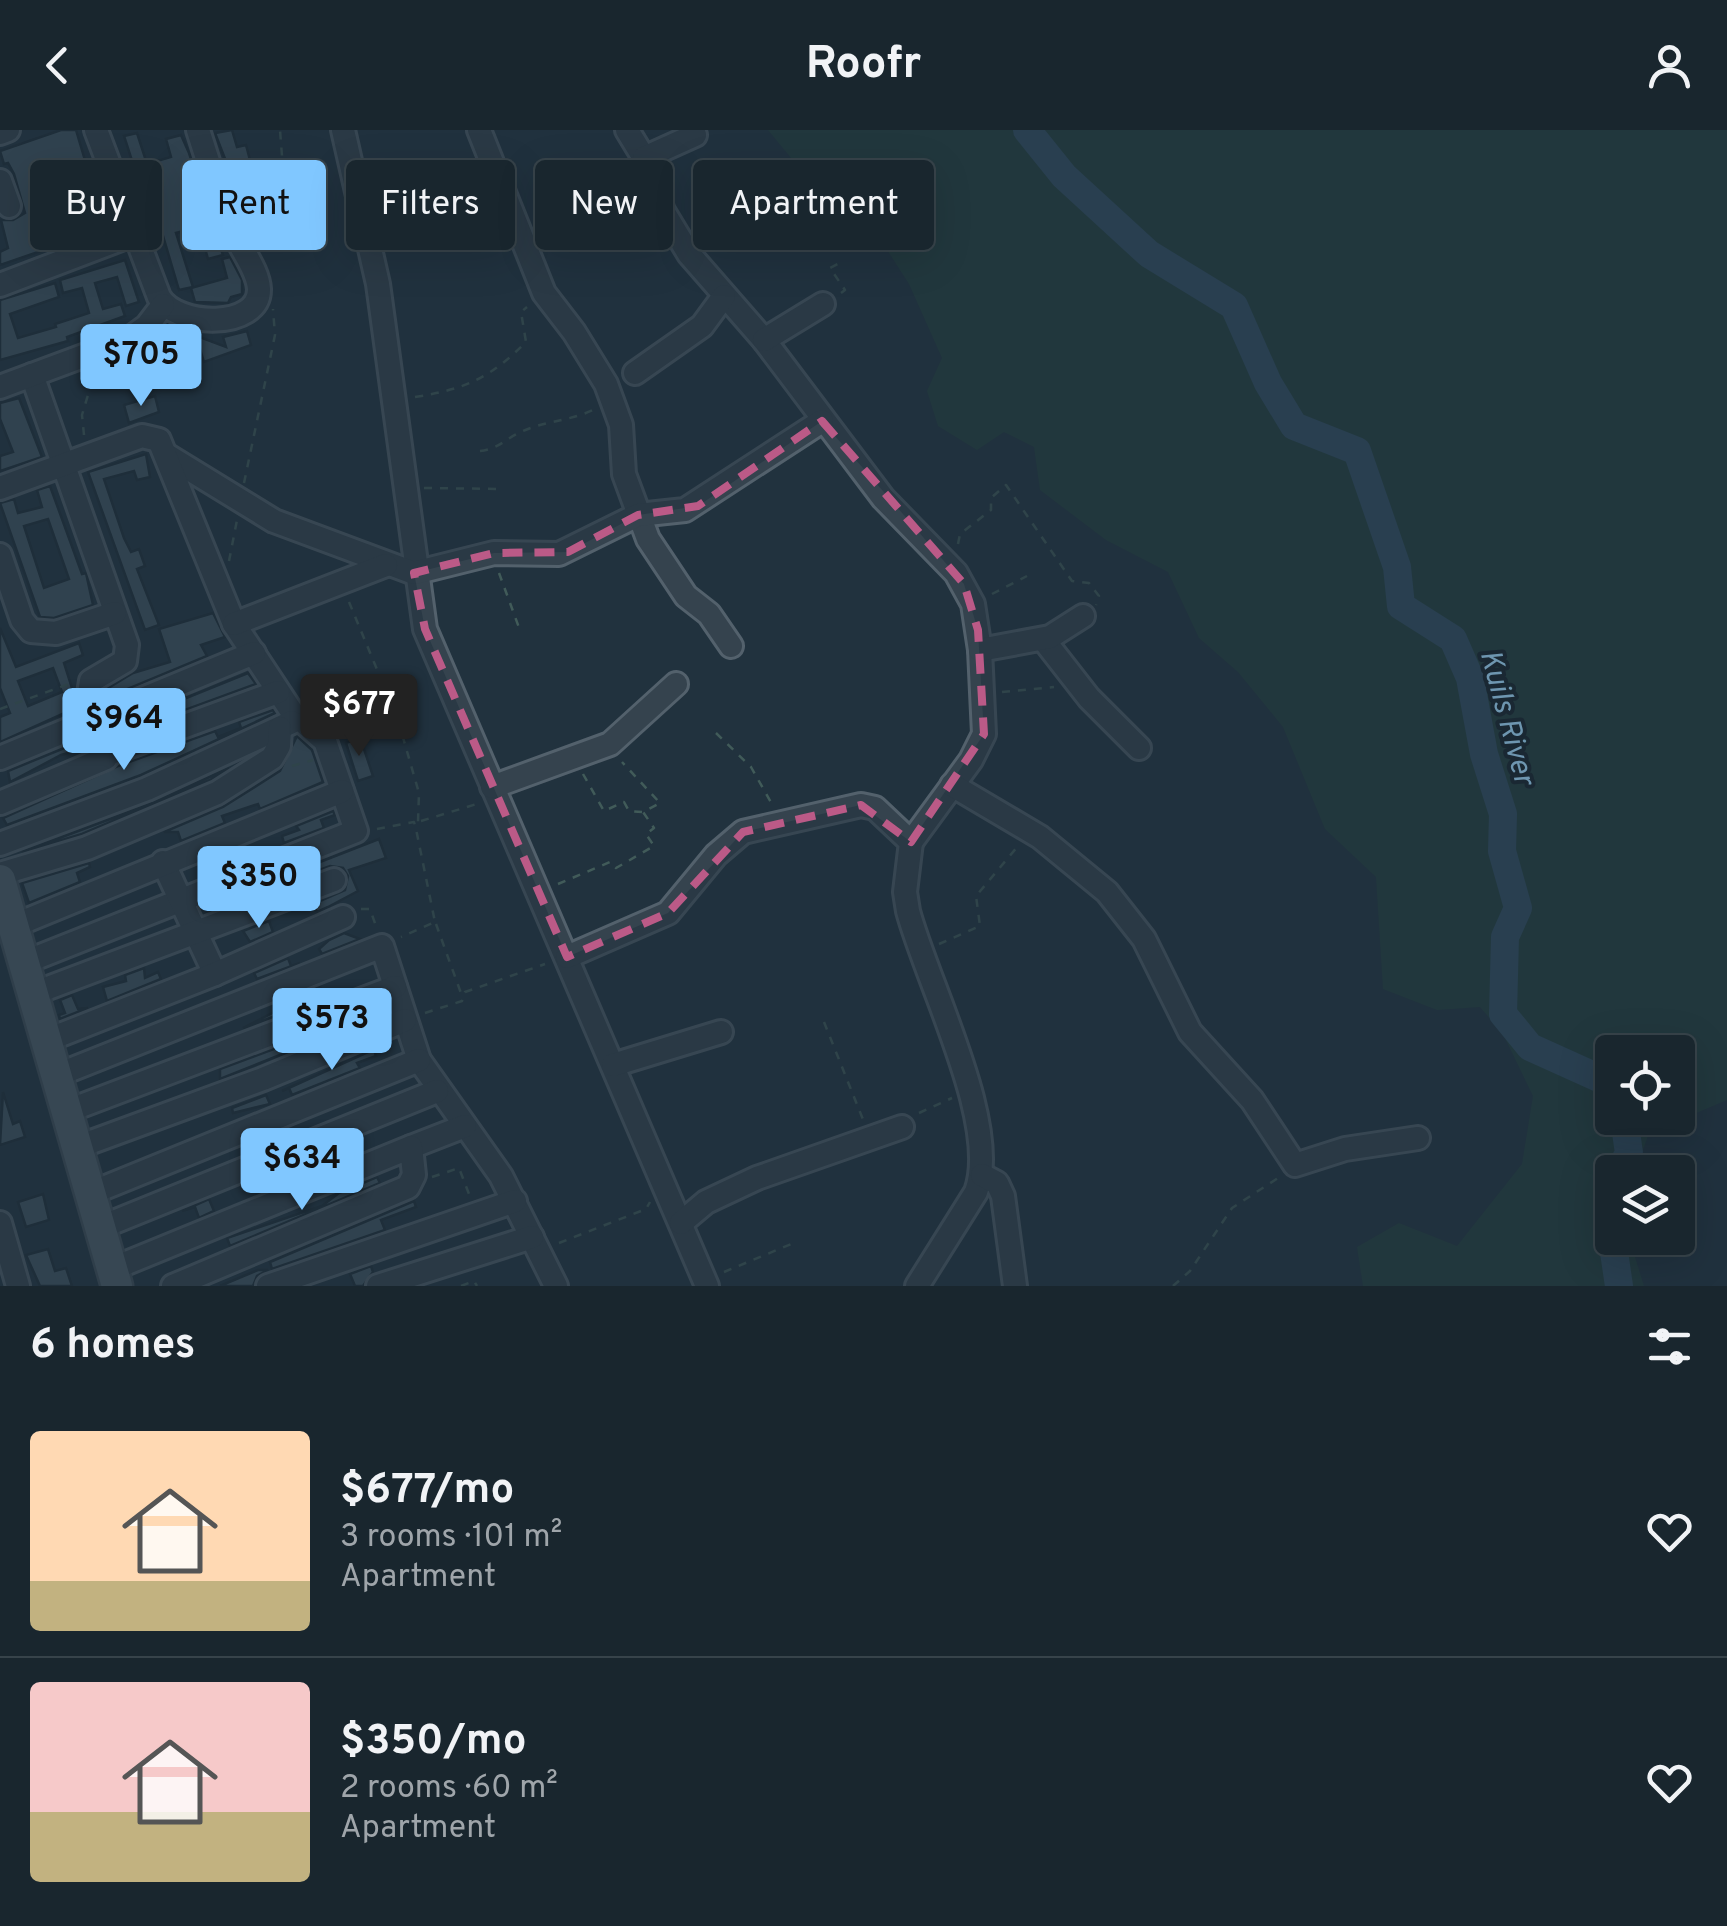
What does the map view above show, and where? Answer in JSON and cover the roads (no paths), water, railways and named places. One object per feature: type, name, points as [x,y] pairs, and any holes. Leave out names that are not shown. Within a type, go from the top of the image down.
[{"type":"main road","points":[[0,877],[115,1278]]},
{"type":"street","points":[[0,133],[8,130]]},
{"type":"street","points":[[96,130],[107,160]]},
{"type":"street","points":[[141,250],[163,305],[203,322],[253,302],[256,277],[231,224],[198,130]]},
{"type":"street","points":[[343,130],[373,257],[408,492],[414,574],[425,629],[706,1283]]},
{"type":"street","points":[[480,130],[544,293],[574,332],[613,402],[621,425],[624,474],[638,515],[662,564],[686,596],[715,621],[732,646]]},
{"type":"street","points":[[627,130],[644,158],[650,184],[676,234],[764,340],[822,421],[902,520],[964,584],[972,604],[980,650],[984,734],[912,842],[905,892],[917,945],[979,1124],[982,1175],[917,1286]]},
{"type":"street","points":[[644,158],[695,135]]},
{"type":"street","points":[[0,181],[9,206]]},
{"type":"street","points":[[0,285],[92,250]]},
{"type":"street","points":[[635,373],[702,326],[724,296]]},
{"type":"street","points":[[764,340],[823,304]]},
{"type":"street","points":[[0,386],[139,332],[163,305]]},
{"type":"street","points":[[32,375],[75,460],[125,639],[125,661],[95,675],[89,694],[108,754]]},
{"type":"street","points":[[168,456],[274,521],[414,574],[494,553],[559,554],[638,515],[698,506],[822,421]]},
{"type":"street","points":[[0,488],[142,436],[158,440],[168,456],[234,624],[278,692],[289,723],[272,758],[217,793],[143,826],[0,877]]},
{"type":"street","points":[[0,555],[22,620],[31,630],[56,634],[115,613]]},
{"type":"street","points":[[234,624],[386,565]]},
{"type":"street","points":[[980,650],[1063,632],[1083,616]]},
{"type":"street","points":[[1044,638],[1081,688],[1138,748]]},
{"type":"street","points":[[0,758],[254,653]]},
{"type":"street","points":[[495,792],[610,744],[676,684]]},
{"type":"street","points":[[0,802],[102,761],[108,754],[278,692]]},
{"type":"street","points":[[0,844],[147,789],[289,723],[320,735],[356,831],[23,964]]},
{"type":"street","points":[[952,785],[1031,830],[1071,860],[1128,917],[1190,1032],[1252,1100],[1292,1164],[1303,1165],[1345,1150],[1418,1138]]},
{"type":"street","points":[[13,926],[342,791]]},
{"type":"street","points":[[566,957],[668,913],[734,837],[780,821],[869,806],[912,842]]},
{"type":"street","points":[[143,826],[197,934],[236,1048]]},
{"type":"street","points":[[32,994],[334,880]]},
{"type":"street","points":[[45,1040],[212,976],[343,916]]},
{"type":"street","points":[[55,1076],[382,946],[419,1060],[515,1201],[556,1286]]},
{"type":"street","points":[[65,1112],[395,987]]},
{"type":"street","points":[[76,1148],[263,1079],[405,1020]]},
{"type":"street","points":[[613,1065],[721,1032]]},
{"type":"street","points":[[89,1194],[419,1060]]},
{"type":"street","points":[[99,1228],[437,1091]]},
{"type":"street","points":[[115,1278],[465,1126]]},
{"type":"street","points":[[681,1222],[706,1202],[757,1178],[902,1127]]},
{"type":"street","points":[[173,1286],[209,1274],[269,1243],[412,1184],[410,1148]]},
{"type":"street","points":[[982,1175],[997,1183],[1002,1196],[1014,1286]]},
{"type":"street","points":[[268,1286],[357,1252],[515,1201]]},
{"type":"street","points":[[0,1224],[18,1286]]},
{"type":"street","points":[[378,1286],[441,1275],[537,1246]]},
{"type":"waterway","name":"Kuils River","points":[[1027,130],[1064,176],[1149,254],[1234,306],[1268,383],[1294,426],[1357,451],[1397,567],[1401,606],[1453,639],[1470,678],[1484,754],[1503,814],[1502,851],[1518,908],[1505,937],[1503,1014],[1530,1047],[1595,1076]]},
{"type":"waterway","name":"Kuils River","points":[[1626,1135],[1628,1155]]},
{"type":"waterway","name":"Kuils River","points":[[1614,1255],[1619,1286]]}]
